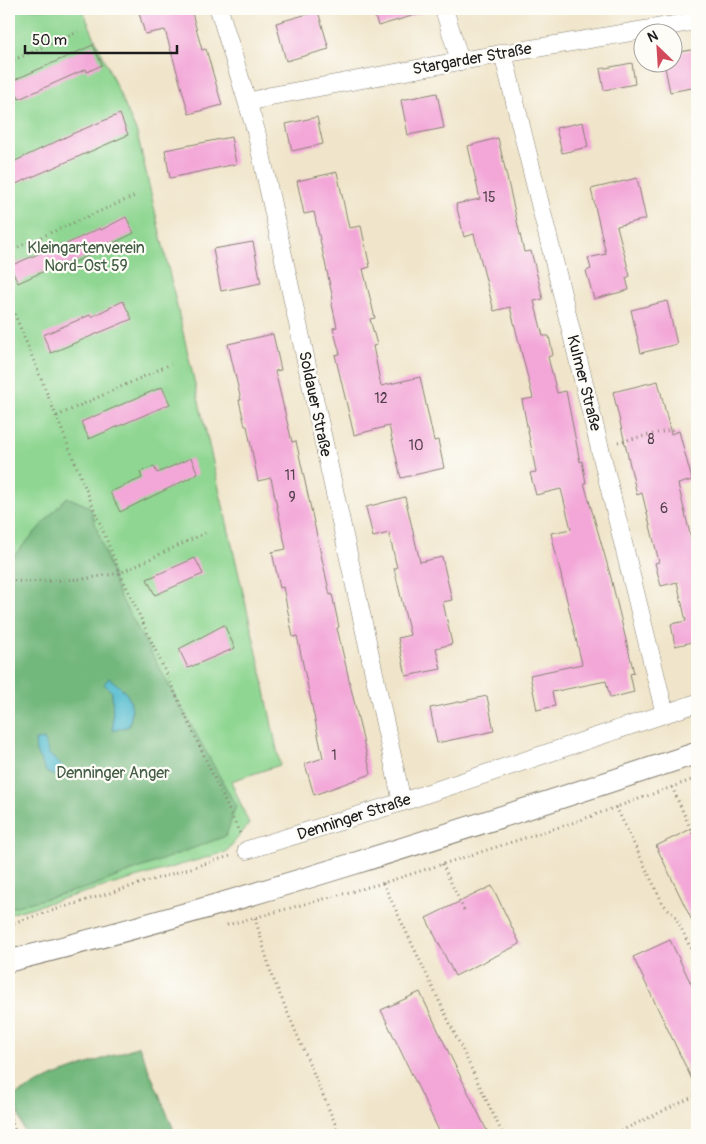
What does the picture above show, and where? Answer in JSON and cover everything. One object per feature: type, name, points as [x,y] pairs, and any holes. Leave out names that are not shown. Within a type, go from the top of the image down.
[{"type":"street","name":"Soldauer Straße","points":[[219,9],[248,102],[402,802]]},
{"type":"street","points":[[444,9],[460,61]]},
{"type":"street","name":"Stargarder Straße","points":[[248,102],[271,96],[503,53],[697,21]]},
{"type":"street","name":"Kulmer Straße","points":[[503,53],[665,714]]},
{"type":"street","name":"Denninger Straße","points":[[247,850],[402,802],[697,703]]},
{"type":"street","points":[[9,961],[110,935],[318,875],[697,754]]},
{"type":"path","points":[[9,62],[78,32]]},
{"type":"path","points":[[9,251],[135,196]]},
{"type":"path","points":[[9,300],[120,573],[247,850],[9,924]]},
{"type":"path","points":[[57,416],[171,364]]},
{"type":"path","points":[[610,444],[675,429]]},
{"type":"path","points":[[9,580],[26,582],[84,580],[120,573],[205,533]]},
{"type":"path","points":[[672,787],[695,839]]},
{"type":"path","points":[[616,807],[663,904],[676,917],[697,962]]},
{"type":"path","points":[[442,864],[464,910]]},
{"type":"path","points":[[383,883],[503,1135]]},
{"type":"path","points":[[255,918],[272,976],[340,1135]]},
{"type":"path","points":[[612,1135],[697,1095]]},
{"type":"path","points":[[9,1109],[16,1135]]},
{"type":"green space","name":"Kleingartenverein Nord-Ost 59","points":[[9,9],[82,9],[137,133],[260,666],[280,765],[231,781],[249,824],[226,852],[9,914]]},
{"type":"green space","name":"Denninger Anger","points":[[67,497],[90,507],[118,593],[236,806],[226,836],[87,888],[9,908],[9,561]]},
{"type":"green space","points":[[139,1046],[176,1135],[25,1135],[13,1096],[54,1076]]},
{"type":"water","points":[[109,678],[126,693],[132,710],[129,726],[113,731],[112,692],[104,684]]},
{"type":"water","points":[[44,739],[49,754],[62,766],[59,777],[47,773],[36,752],[35,740]]},
{"type":"building","points":[[138,9],[191,9],[202,50],[206,49],[222,105],[189,114],[165,30],[145,34]]},
{"type":"building","points":[[373,9],[422,9],[422,13],[378,26]]},
{"type":"building","points":[[318,11],[329,49],[286,61],[276,23]]},
{"type":"building","points":[[93,45],[102,65],[87,72],[86,69],[19,99],[12,81]]},
{"type":"building","points":[[697,49],[697,87],[670,92],[666,72],[684,72],[684,51]]},
{"type":"building","points":[[632,63],[635,84],[604,90],[600,69]]},
{"type":"building","points":[[437,93],[444,128],[408,135],[401,100]]},
{"type":"building","points":[[120,114],[128,135],[16,184],[9,164],[74,133]]},
{"type":"building","points":[[317,117],[323,144],[292,151],[286,124]]},
{"type":"building","points":[[583,122],[588,147],[562,153],[556,128]]},
{"type":"building","points":[[231,137],[236,164],[170,178],[165,150]]},
{"type":"building","points":[[498,138],[524,252],[531,251],[543,299],[534,301],[543,336],[549,336],[553,355],[548,357],[557,393],[566,391],[580,462],[582,461],[586,483],[584,483],[610,574],[634,673],[630,674],[634,692],[610,698],[606,681],[552,692],[555,706],[537,710],[530,675],[582,664],[551,533],[571,529],[561,489],[536,495],[530,473],[536,472],[522,400],[533,398],[510,307],[494,311],[474,234],[464,237],[456,204],[480,199],[468,146]]},
{"type":"building","points":[[337,172],[349,228],[361,226],[370,267],[363,269],[375,318],[370,319],[377,345],[373,346],[381,386],[420,377],[434,441],[438,440],[444,468],[401,478],[389,426],[354,435],[335,355],[340,354],[333,328],[337,327],[331,300],[333,299],[314,212],[304,214],[297,181]]},
{"type":"building","points":[[637,178],[646,219],[617,226],[630,276],[626,278],[629,290],[594,299],[586,271],[591,269],[588,258],[606,254],[591,189]]},
{"type":"building","points":[[126,217],[134,233],[53,273],[51,268],[18,283],[10,266],[59,245],[60,247],[100,228],[101,230]]},
{"type":"building","points":[[253,242],[261,283],[221,291],[213,249]]},
{"type":"building","points":[[123,301],[132,319],[51,353],[43,335],[90,315],[91,317]]},
{"type":"building","points":[[667,301],[677,344],[641,353],[631,310]]},
{"type":"building","points":[[273,334],[281,370],[275,371],[292,442],[296,441],[330,595],[332,594],[339,627],[337,628],[371,774],[314,795],[305,764],[323,758],[297,636],[293,637],[283,587],[280,588],[272,552],[286,549],[271,478],[258,481],[228,344]]},
{"type":"building","points":[[658,381],[671,434],[679,431],[692,480],[678,484],[697,563],[697,641],[675,646],[671,624],[686,621],[677,582],[661,586],[655,563],[659,562],[642,493],[637,495],[613,392]]},
{"type":"building","points":[[162,387],[170,404],[89,439],[81,422]]},
{"type":"building","points":[[191,458],[198,474],[120,512],[110,492],[142,478],[140,472],[154,466],[157,473]]},
{"type":"building","points":[[405,497],[420,562],[442,557],[452,600],[443,602],[452,644],[436,648],[441,669],[406,676],[398,638],[410,635],[394,568],[397,568],[389,533],[373,537],[366,507]]},
{"type":"building","points":[[195,558],[203,574],[155,595],[147,579]]},
{"type":"building","points":[[224,625],[235,648],[188,668],[179,649]]},
{"type":"building","points":[[487,696],[494,731],[437,743],[430,708]]},
{"type":"building","points":[[697,826],[697,931],[656,846]]},
{"type":"building","points":[[492,886],[520,944],[455,976],[426,918]]},
{"type":"building","points":[[670,940],[697,996],[697,1090],[633,957]]},
{"type":"building","points":[[420,992],[489,1135],[441,1135],[381,1010]]}]
